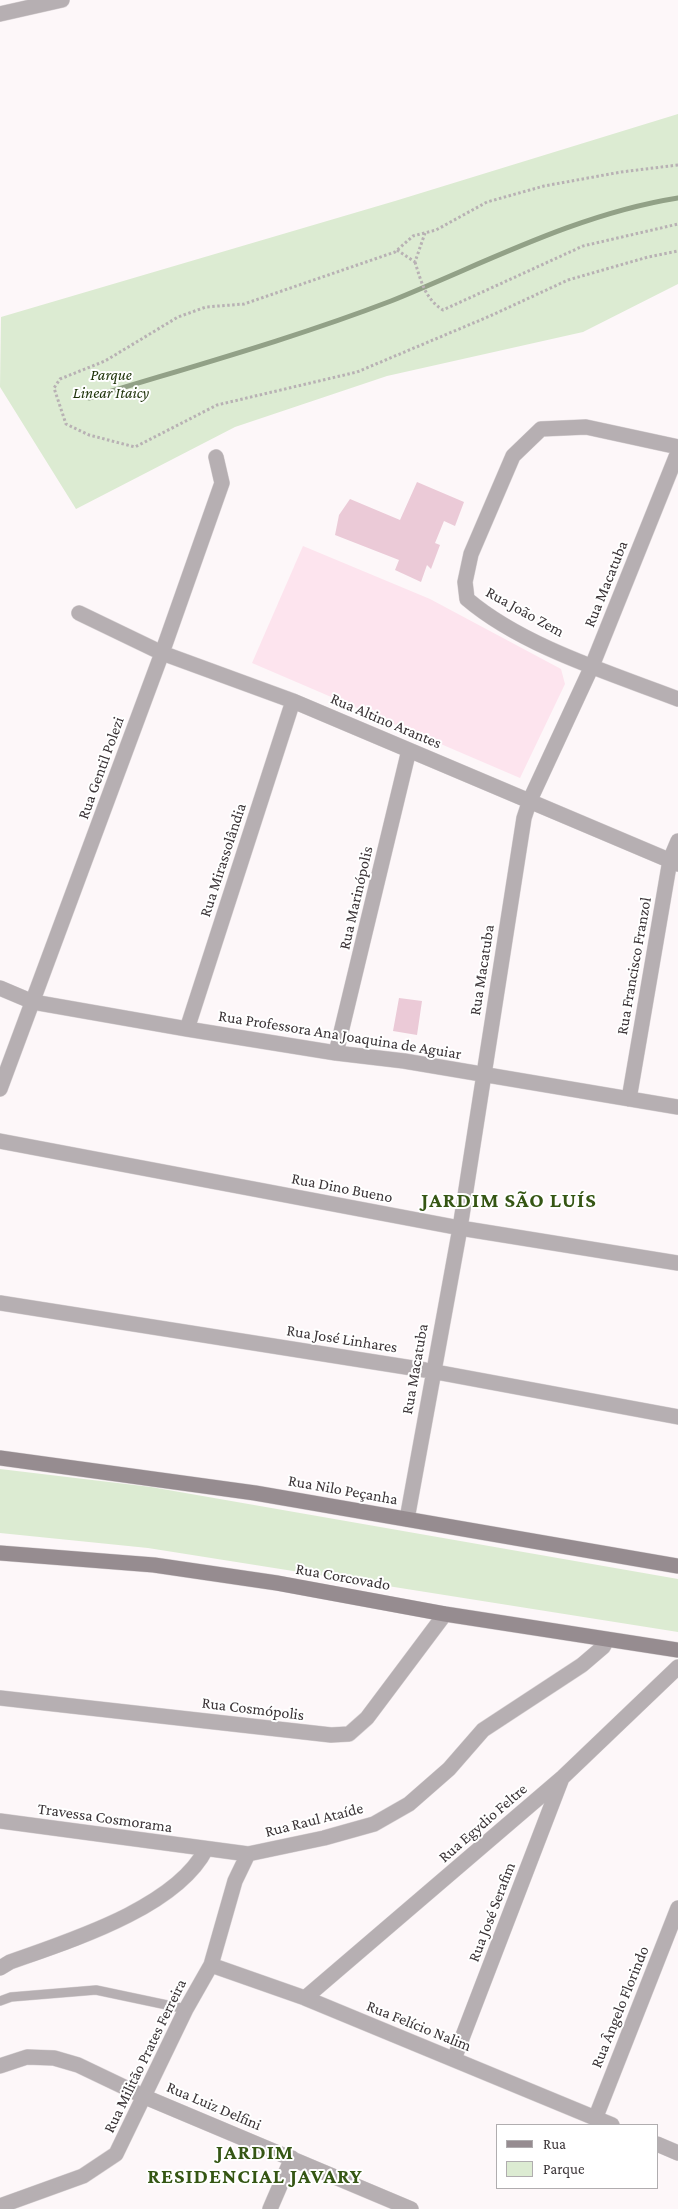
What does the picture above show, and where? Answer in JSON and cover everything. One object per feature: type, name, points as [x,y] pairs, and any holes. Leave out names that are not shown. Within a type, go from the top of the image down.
[{"type":"street","points":[[9,8],[62,0]]},
{"type":"street","name":"Rua João Zem","points":[[678,447],[586,426],[562,426],[541,429],[513,456],[471,554],[465,582],[467,599],[484,613],[530,639],[592,666],[678,699]]},
{"type":"street","name":"Rua Macatuba","points":[[407,1519],[432,1371],[460,1228],[524,818],[530,800],[592,666],[678,452]]},
{"type":"street","name":"Rua Gentil Polezi","points":[[0,1089],[162,653],[222,484],[216,457]]},
{"type":"street","name":"Rua Altino Arantes","points":[[79,613],[162,653],[293,702],[674,862]]},
{"type":"street","name":"Rua Mirassolândia","points":[[188,1029],[293,702]]},
{"type":"street","name":"Rua Marinópolis","points":[[336,1054],[409,750]]},
{"type":"street","name":"Rua Francisco Franzol","points":[[629,1099],[678,841]]},
{"type":"street","name":"Rua Professora Ana Joaquina de Aguiar","points":[[0,988],[33,1002],[336,1054],[404,1061],[678,1107]]},
{"type":"street","name":"Rua Dino Bueno","points":[[0,1141],[460,1228],[678,1263]]},
{"type":"street","name":"Rua José Linhares","points":[[0,1303],[432,1371],[678,1417]]},
{"type":"street","name":"Rua Nilo Peçanha","points":[[0,1458],[255,1493],[678,1566]]},
{"type":"street","name":"Rua Corcovado","points":[[0,1553],[154,1565],[277,1583],[445,1614],[678,1650]]},
{"type":"street","name":"Rua Cosmópolis","points":[[0,1698],[331,1736],[349,1734],[368,1718],[445,1614]]},
{"type":"street","name":"Rua Raul Ataíde","points":[[206,1849],[248,1854],[324,1838],[374,1824],[409,1804],[449,1769],[483,1730],[582,1665],[603,1647],[607,1640]]},
{"type":"street","name":"Rua Egydio Feltre","points":[[305,1998],[563,1777],[678,1667]]},
{"type":"street","name":"Rua José Serafim","points":[[454,2059],[563,1777]]},
{"type":"street","name":"Travessa Cosmorama","points":[[0,1821],[206,1849]]},
{"type":"street","points":[[3,1963],[80,1937],[148,1905],[199,1864],[206,1849]]},
{"type":"street","name":"Rua Militão Prates Ferreira","points":[[0,2206],[82,2176],[116,2154],[186,2009],[211,1965],[235,1881],[248,1854]]},
{"type":"street","name":"Rua Ângelo Florindo","points":[[595,2118],[678,1908]]},
{"type":"street","name":"Rua Felício Nalim","points":[[211,1965],[305,1998],[610,2124]]},
{"type":"street","name":"Rua Luiz Delfini","points":[[0,2066],[26,2057],[54,2058],[78,2065],[145,2097],[411,2209]]},
{"type":"street","points":[[658,2144],[678,2153]]},
{"type":"street","points":[[270,2209],[292,2158]]},
{"type":"lane","points":[[0,2001],[11,1997],[96,1990],[186,2009]]},
{"type":"path","points":[[678,165],[621,172],[544,186],[487,202],[436,230],[413,236],[397,250],[244,304],[206,308],[178,317],[105,361],[60,379],[54,388],[66,424],[89,435],[135,447],[216,405],[357,372],[490,316],[568,280],[648,257],[678,251]]},
{"type":"path","points":[[425,233],[415,262],[425,292],[443,310],[583,246],[678,224]]},
{"type":"path","points":[[397,250],[415,262]]},
{"type":"shaded area","points":[[303,546],[430,599],[561,669],[565,684],[520,778],[252,663]]},
{"type":"green space","name":"Parque Linear Itaicy","points":[[678,114],[678,284],[583,332],[387,376],[235,427],[76,509],[0,387],[1,317],[395,201]]},
{"type":"green space","points":[[0,1469],[151,1487],[678,1579],[678,1632],[148,1548],[0,1533]]},
{"type":"building","points":[[417,482],[464,502],[455,526],[444,521],[435,543],[440,545],[431,569],[427,565],[421,582],[395,570],[399,560],[335,535],[339,515],[350,499],[400,520]]},
{"type":"building","points":[[399,998],[422,1001],[417,1035],[393,1031]]},
{"type":"waterway","points":[[89,398],[241,352],[354,315],[532,241],[604,215],[678,198]]},
{"type":"district","name":"JARDIM SÃO LUÍS","points":[[509,1201]]},
{"type":"district","name":"JARDIM RESIDENCIAL JAVARY","points":[[255,2165]]}]
